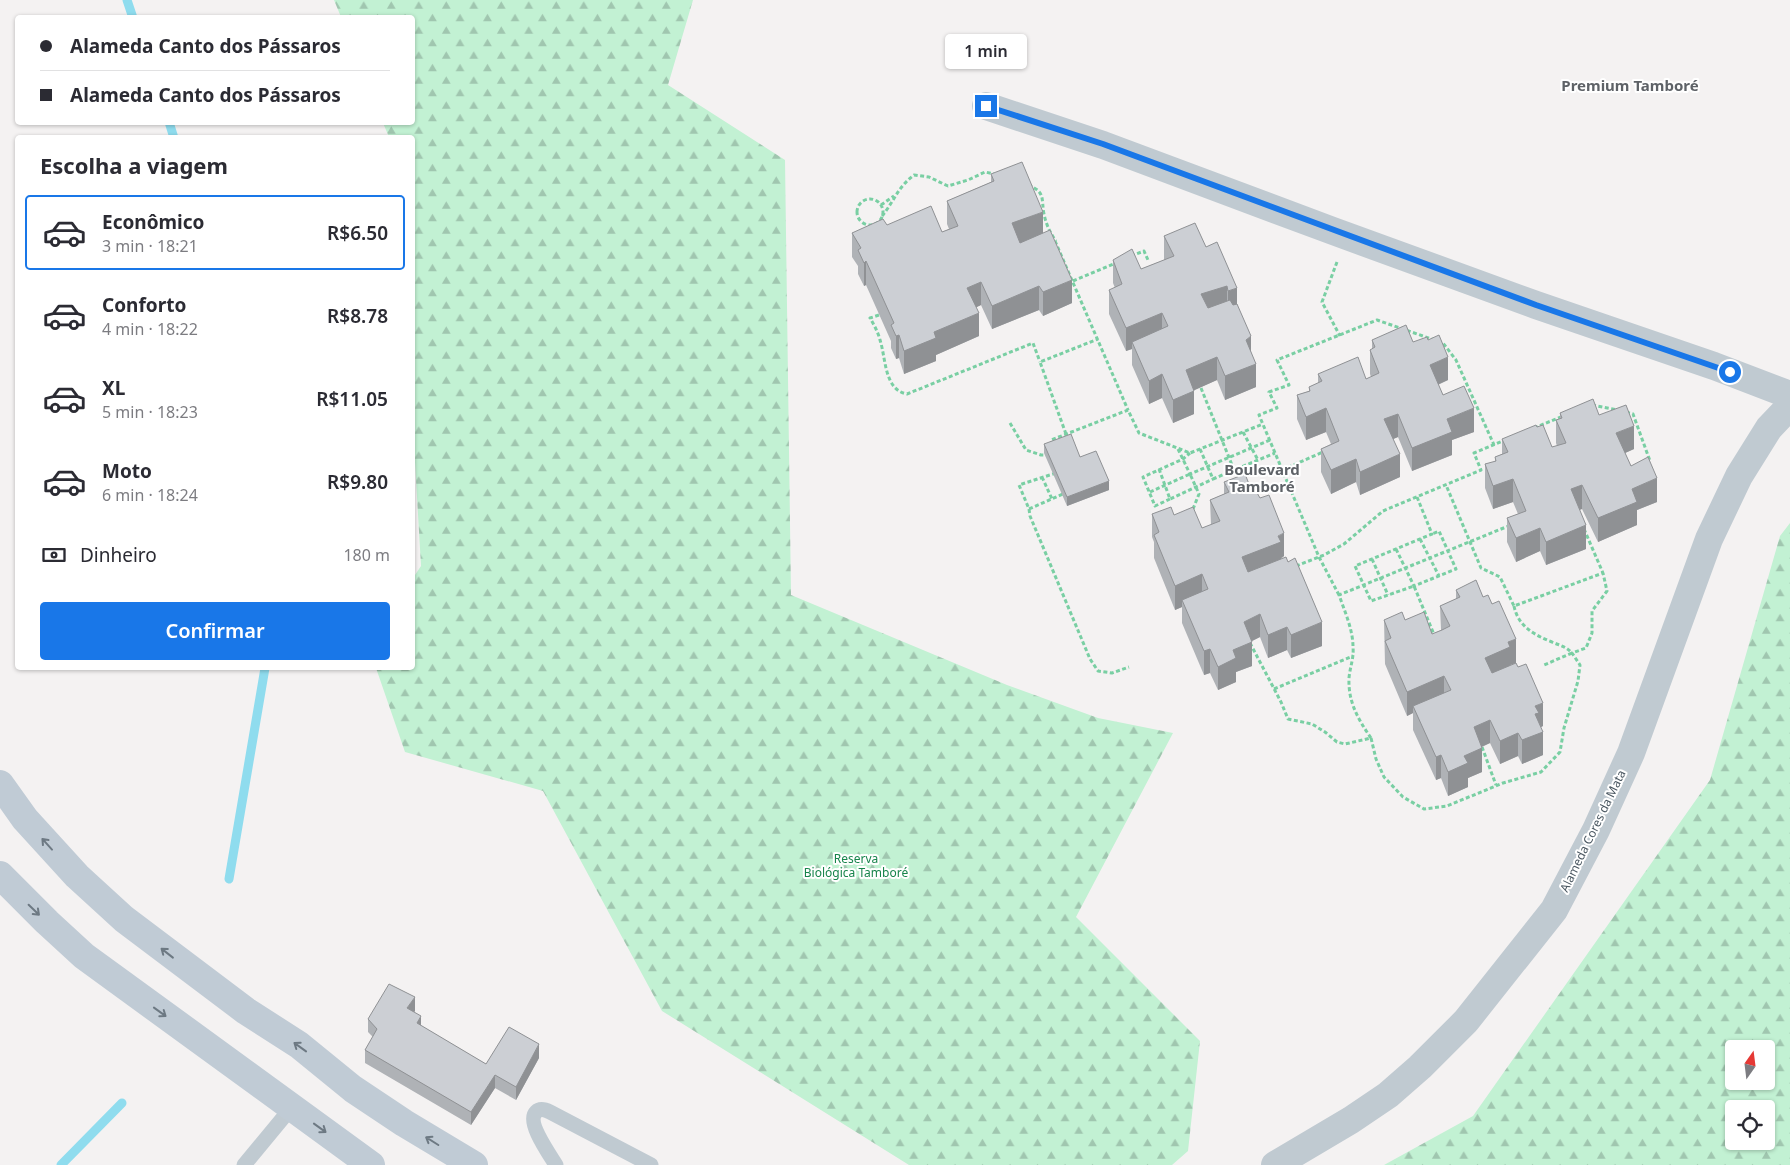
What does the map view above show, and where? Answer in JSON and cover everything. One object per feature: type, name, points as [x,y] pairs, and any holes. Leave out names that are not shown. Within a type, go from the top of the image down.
[{"type":"main road","points":[[0,784],[25,819],[77,876],[124,919],[246,1011],[299,1045],[353,1089],[404,1123],[474,1165]]},
{"type":"main road","points":[[0,875],[84,956],[371,1165]]},
{"type":"street","points":[[986,106],[1103,144],[1536,305],[1714,366],[1790,395]]},
{"type":"street","name":"Alameda Cores da Mata","points":[[1275,1165],[1388,1096],[1420,1067],[1466,1021],[1554,910],[1596,830],[1631,753],[1709,539],[1739,476],[1769,428],[1790,406]]},
{"type":"lane","points":[[244,1165],[292,1107]]},
{"type":"lane","points":[[556,1165],[533,1123],[532,1118],[538,1110],[550,1112],[651,1165]]},
{"type":"path","points":[[881,205],[868,199],[862,202],[857,208],[856,214],[859,221],[865,225],[879,222],[903,184],[914,175],[929,177],[948,186],[985,172],[1003,176]]},
{"type":"path","points":[[1020,182],[1037,188],[1043,197],[1044,215],[1049,232],[1056,241],[1139,433],[1190,453]]},
{"type":"path","points":[[881,205],[896,194]]},
{"type":"path","points":[[881,205],[882,216]]},
{"type":"path","points":[[1340,336],[1322,302],[1348,236]]},
{"type":"path","points":[[1048,244],[1056,241]]},
{"type":"path","points":[[1126,258],[1144,251],[1148,260]]},
{"type":"path","points":[[1073,281],[1117,262]]},
{"type":"path","points":[[879,315],[870,318],[880,340],[885,369],[894,389],[899,393],[906,394],[1033,343],[1066,434]]},
{"type":"path","points":[[1446,485],[1481,568],[1500,577],[1514,606],[1516,617],[1526,628],[1539,637],[1566,646],[1580,665],[1578,681],[1564,728],[1560,752],[1541,772],[1496,785],[1447,806],[1424,809],[1403,797],[1384,777],[1376,759],[1371,738],[1358,719],[1350,696],[1349,676],[1353,646],[1339,595],[1319,557],[1259,415],[1277,408],[1269,392],[1289,385],[1277,360],[1378,320],[1443,342],[1456,360],[1494,445]]},
{"type":"path","points":[[1040,362],[1098,339]]},
{"type":"path","points":[[1200,388],[1234,470]]},
{"type":"path","points":[[1460,392],[1468,388]]},
{"type":"path","points":[[1583,408],[1592,405],[1633,414],[1650,462],[1641,465]]},
{"type":"path","points":[[1055,449],[1051,440],[1128,410]]},
{"type":"path","points":[[1529,430],[1565,416]]},
{"type":"path","points":[[1010,423],[1026,450],[1041,455],[1050,455]]},
{"type":"path","points":[[1263,424],[1190,453],[1183,459],[1143,477],[1155,506],[1275,452]]},
{"type":"path","points":[[1243,432],[1258,460]]},
{"type":"path","points":[[1288,569],[1319,557],[1344,544],[1383,511],[1482,470],[1474,453],[1512,438]]},
{"type":"path","points":[[1150,492],[1270,440]]},
{"type":"path","points":[[1178,448],[1199,494],[1193,509],[1196,516]]},
{"type":"path","points":[[1200,449],[1213,479]]},
{"type":"path","points":[[1282,470],[1324,452]]},
{"type":"path","points":[[1160,470],[1170,499]]},
{"type":"path","points":[[1062,479],[1059,472],[1019,485],[1090,660],[1098,670],[1112,673],[1129,667]]},
{"type":"path","points":[[1042,477],[1052,499]]},
{"type":"path","points":[[1029,509],[1068,492],[1065,486]]},
{"type":"path","points":[[1416,497],[1432,534]]},
{"type":"path","points":[[1339,595],[1512,525]]},
{"type":"path","points":[[1544,665],[1586,648],[1592,633],[1592,611],[1608,591],[1603,572],[1584,528]]},
{"type":"path","points":[[1439,531],[1456,569],[1371,601],[1355,566],[1432,534],[1439,531]]},
{"type":"path","points":[[1420,539],[1439,576]]},
{"type":"path","points":[[1396,549],[1439,645]]},
{"type":"path","points":[[1372,559],[1388,595]]},
{"type":"path","points":[[1514,606],[1603,572]]},
{"type":"path","points":[[1250,642],[1288,719],[1312,724],[1337,742],[1345,744],[1371,738]]},
{"type":"path","points":[[1274,689],[1353,656]]},
{"type":"path","points":[[1482,747],[1496,785]]},
{"type":"green space","name":"Reserva Biológica Tamboré","points":[[334,0],[693,0],[668,85],[785,160],[791,595],[1007,685],[1098,718],[1173,733],[1076,917],[1200,1041],[1188,1151],[1172,1165],[909,1165],[662,1011],[543,791],[405,752],[377,670],[415,670],[415,575],[421,566],[415,462],[415,135],[388,135],[384,125],[415,125],[415,15],[340,15]]},
{"type":"green space","points":[[1790,523],[1790,1165],[1384,1165],[1473,1116],[1710,780],[1780,536]]},
{"type":"building","points":[[1022,162],[1043,212],[1012,223],[1020,243],[1050,230],[1072,280],[1043,292],[1039,286],[992,306],[981,282],[967,288],[979,313],[934,332],[936,338],[904,351],[899,335],[896,336],[891,325],[894,323],[866,261],[864,263],[858,250],[861,248],[852,233],[883,219],[887,225],[931,206],[942,232],[958,226],[947,201],[994,181],[991,174]]},
{"type":"building","points":[[1195,223],[1206,247],[1217,242],[1237,288],[1228,291],[1227,286],[1201,294],[1208,308],[1230,300],[1233,305],[1237,304],[1251,336],[1246,340],[1256,364],[1225,376],[1217,357],[1186,370],[1194,391],[1173,400],[1162,374],[1149,381],[1132,342],[1168,326],[1162,313],[1126,328],[1109,290],[1122,284],[1113,260],[1132,249],[1141,269],[1174,256],[1164,236]]},
{"type":"building","points":[[1406,325],[1413,342],[1427,337],[1428,340],[1439,335],[1448,357],[1430,365],[1443,395],[1464,386],[1474,408],[1447,419],[1452,432],[1412,448],[1398,414],[1384,419],[1400,454],[1360,472],[1356,459],[1331,470],[1321,449],[1339,441],[1326,408],[1306,417],[1297,395],[1310,391],[1309,387],[1322,381],[1318,374],[1358,357],[1366,379],[1379,373],[1370,350],[1375,347],[1372,340]]},
{"type":"building","points":[[1593,399],[1599,415],[1626,405],[1634,426],[1616,433],[1631,466],[1648,457],[1657,478],[1632,489],[1637,502],[1598,518],[1582,485],[1571,489],[1586,525],[1546,542],[1540,528],[1516,538],[1507,518],[1526,511],[1513,479],[1493,486],[1485,464],[1496,461],[1495,457],[1508,452],[1502,439],[1536,425],[1537,427],[1543,425],[1552,447],[1566,443],[1556,420],[1562,418],[1560,413]]},
{"type":"building","points":[[1071,434],[1080,457],[1096,451],[1109,481],[1067,497],[1044,444]]},
{"type":"building","points":[[1245,474],[1251,489],[1256,491],[1260,498],[1269,495],[1284,533],[1278,536],[1281,542],[1242,557],[1248,572],[1286,557],[1288,562],[1295,558],[1322,622],[1291,635],[1287,627],[1268,635],[1260,614],[1244,622],[1252,642],[1233,650],[1236,658],[1218,667],[1210,649],[1204,651],[1182,600],[1208,589],[1202,574],[1175,586],[1154,535],[1159,532],[1152,514],[1171,507],[1174,515],[1193,507],[1202,528],[1220,521],[1210,500],[1229,492],[1224,482]]},
{"type":"building","points":[[1476,580],[1483,597],[1488,595],[1492,604],[1499,601],[1516,639],[1508,642],[1510,647],[1485,658],[1492,673],[1516,663],[1518,667],[1526,664],[1543,703],[1535,706],[1539,713],[1535,714],[1543,732],[1522,740],[1518,733],[1500,741],[1490,720],[1474,727],[1482,748],[1464,756],[1468,763],[1448,772],[1441,755],[1436,757],[1413,706],[1451,690],[1444,676],[1407,692],[1385,641],[1391,638],[1384,620],[1402,612],[1405,620],[1424,612],[1432,634],[1442,630],[1450,626],[1440,606],[1460,597],[1456,590]]},
{"type":"building","points":[[389,984],[415,997],[407,1008],[421,1016],[417,1023],[486,1064],[509,1027],[539,1044],[516,1087],[495,1075],[471,1112],[365,1050],[377,1029],[368,1019]]},
{"type":"waterway","points":[[127,0],[132,15]]},
{"type":"waterway","points":[[170,125],[173,135]]},
{"type":"waterway","points":[[229,879],[265,670]]},
{"type":"waterway","points":[[61,1165],[122,1103]]},
{"type":"district","name":"Premium Tamboré","points":[[1630,86]]},
{"type":"district","name":"Boulevard Tamboré","points":[[1262,478]]},
{"type":"route","points":[[986,106],[1103,144],[1536,305],[1730,372]]}]
